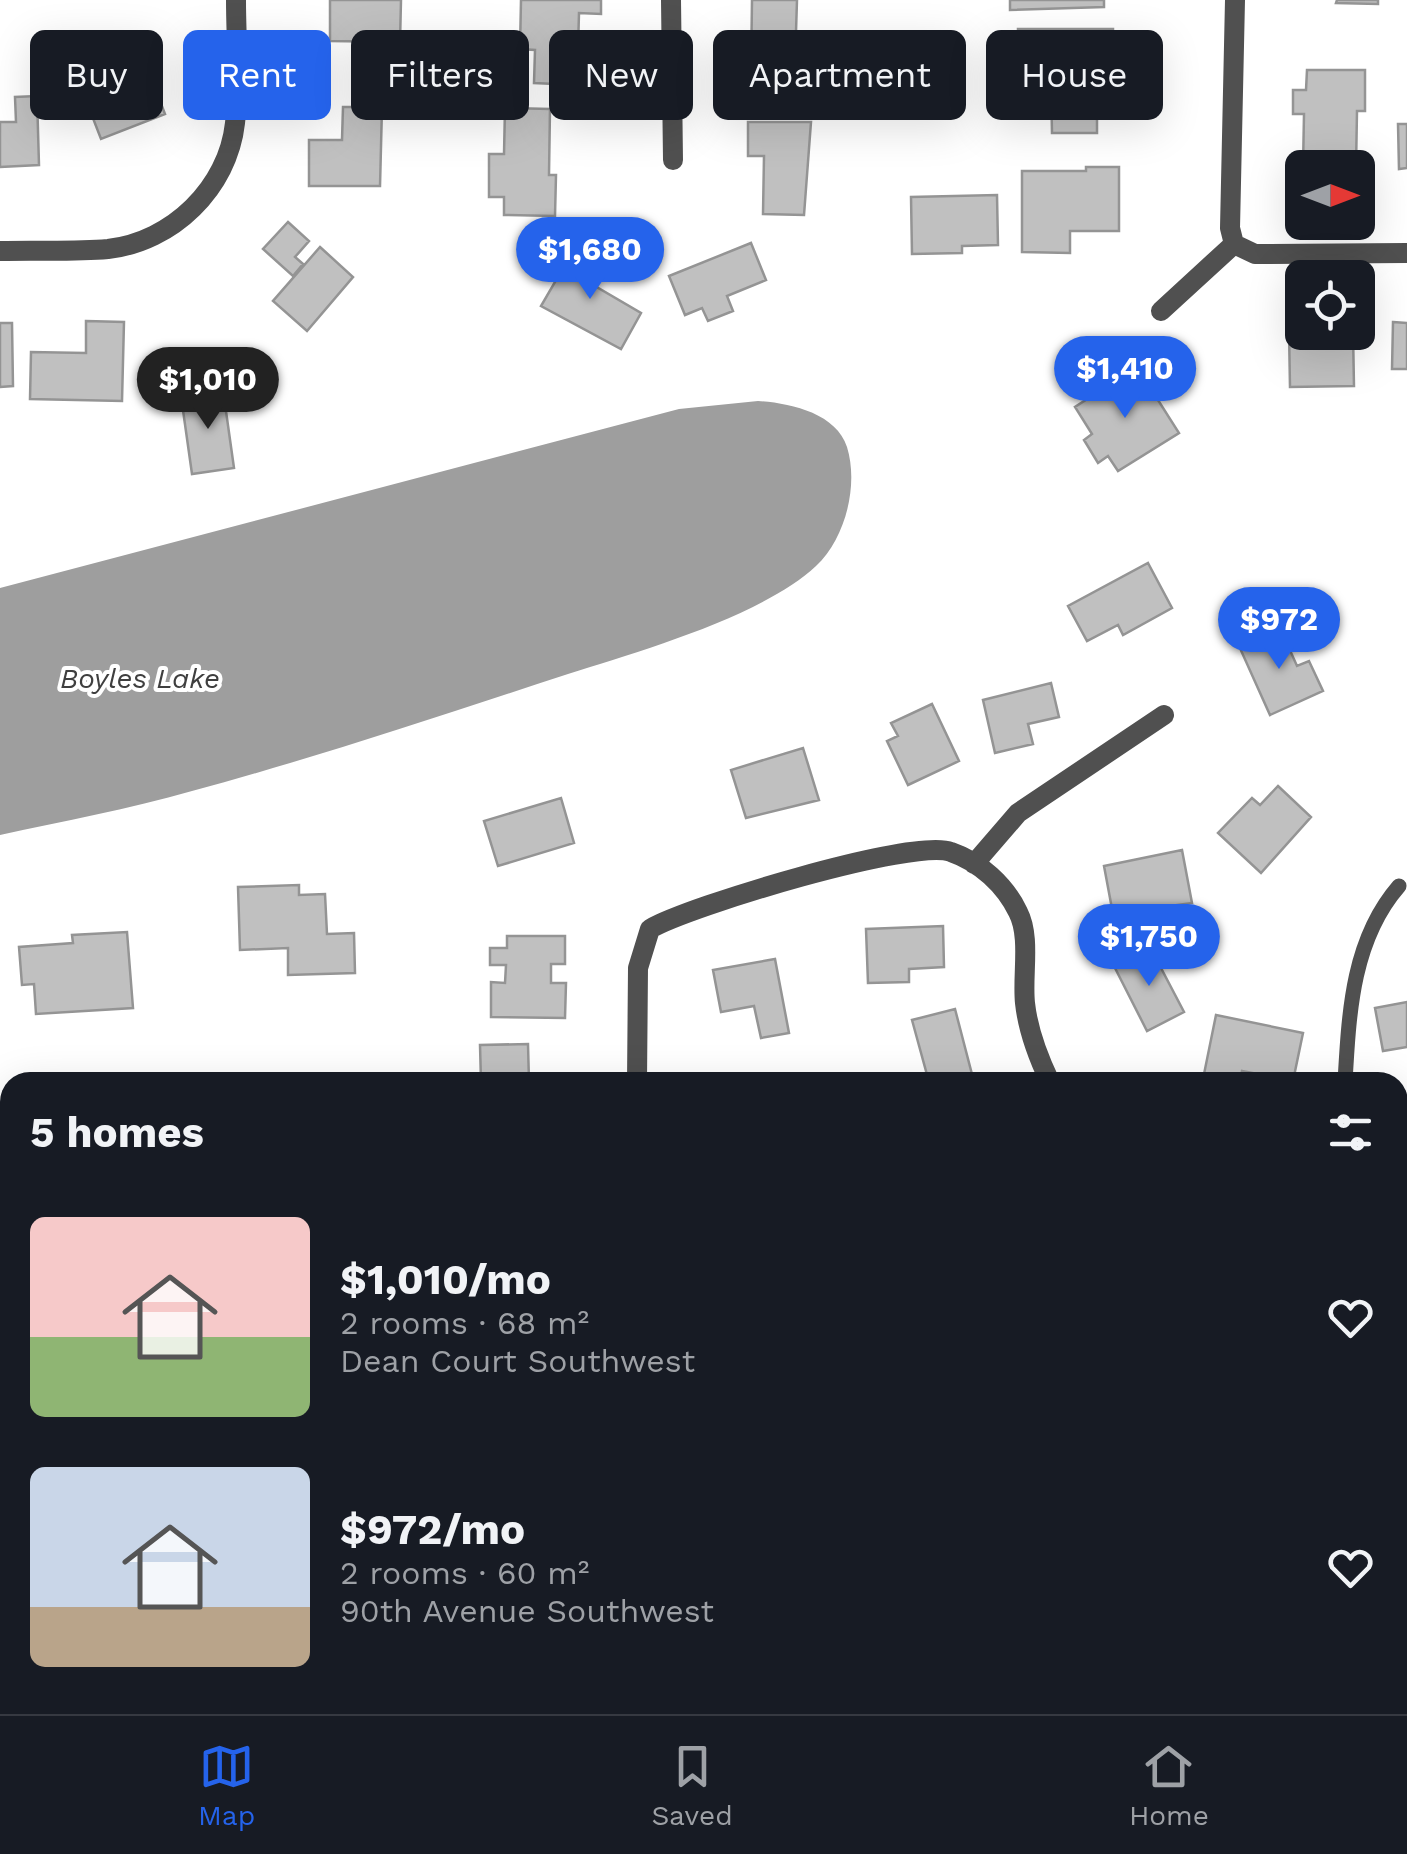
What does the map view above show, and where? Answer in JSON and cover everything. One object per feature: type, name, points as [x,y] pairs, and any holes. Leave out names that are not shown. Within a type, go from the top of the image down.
[{"type":"street","points":[[0,250],[132,244],[165,230],[209,190],[226,159],[235,124],[236,0]]},
{"type":"street","points":[[671,0],[673,160]]},
{"type":"street","points":[[1234,244],[1230,228],[1236,100],[1235,0]]},
{"type":"street","points":[[1234,244],[1255,254],[1407,253]]},
{"type":"street","points":[[1161,311],[1234,244]]},
{"type":"street","points":[[974,864],[1018,813],[1164,714]]},
{"type":"street","points":[[637,1072],[637,1005],[644,943],[650,929],[724,896],[909,853],[948,850],[974,864],[1006,890],[1021,916],[1025,1004],[1035,1052],[1045,1072]]},
{"type":"lane","points":[[1346,1072],[1353,995],[1366,935],[1399,886]]},
{"type":"water","name":"Boyles Lake","points":[[758,401],[797,407],[833,426],[847,447],[851,478],[842,527],[826,555],[793,584],[764,601],[664,643],[333,750],[168,797],[0,835],[0,588],[679,409]]},
{"type":"building","points":[[330,0],[401,0],[400,30],[351,30],[351,41],[331,41]]},
{"type":"building","points":[[521,0],[601,0],[601,14],[579,13],[579,30],[549,30],[549,84],[534,83],[535,50],[529,50],[529,30],[520,30]]},
{"type":"building","points":[[752,0],[797,0],[796,30],[752,30]]},
{"type":"building","points":[[1010,0],[1104,0],[1104,7],[1010,10]]},
{"type":"building","points":[[1378,0],[1378,4],[1336,3]]},
{"type":"building","points":[[1018,29],[1113,29],[1113,30]]},
{"type":"building","points":[[1307,70],[1365,70],[1365,111],[1357,111],[1356,150],[1303,150],[1304,114],[1293,114],[1293,90],[1306,90]]},
{"type":"building","points":[[30,96],[30,120],[38,120],[39,165],[0,167],[0,122],[16,122],[15,97]]},
{"type":"building","points":[[343,107],[351,107],[351,120],[382,120],[380,186],[309,186],[309,140],[342,140]]},
{"type":"building","points":[[529,109],[549,109],[549,175],[556,175],[555,216],[504,215],[504,197],[489,197],[489,154],[504,154],[505,120],[529,120]]},
{"type":"building","points":[[94,120],[150,120],[101,139]]},
{"type":"building","points":[[1052,120],[1097,120],[1097,133],[1052,133]]},
{"type":"building","points":[[748,122],[811,122],[804,215],[763,214],[764,156],[748,156]]},
{"type":"building","points":[[1398,124],[1407,124],[1407,168],[1399,169]]},
{"type":"building","points":[[1086,167],[1119,167],[1119,231],[1070,231],[1070,253],[1022,252],[1022,171],[1086,171]]},
{"type":"building","points":[[997,195],[998,245],[962,246],[962,253],[912,254],[911,197]]},
{"type":"building","points":[[288,222],[309,241],[295,257],[303,264],[293,276],[263,249]]},
{"type":"building","points":[[751,243],[766,280],[727,296],[733,311],[708,321],[702,308],[685,315],[669,276]]},
{"type":"building","points":[[320,247],[353,277],[307,331],[273,301]]},
{"type":"building","points":[[573,251],[605,269],[595,286],[641,313],[621,349],[541,306]]},
{"type":"building","points":[[86,321],[124,322],[122,401],[30,399],[31,352],[86,353]]},
{"type":"building","points":[[1393,322],[1407,323],[1407,369],[1392,369]]},
{"type":"building","points":[[0,323],[12,323],[13,386],[0,387]]},
{"type":"building","points":[[1289,350],[1353,350],[1354,386],[1290,387]]},
{"type":"building","points":[[1137,367],[1179,433],[1118,471],[1108,456],[1098,463],[1084,440],[1092,434],[1075,407]]},
{"type":"building","points":[[223,390],[234,468],[192,474],[181,396]]},
{"type":"building","points":[[1148,563],[1172,608],[1123,635],[1118,625],[1087,641],[1068,606]]},
{"type":"building","points":[[1280,628],[1297,666],[1309,661],[1323,691],[1270,715],[1239,646]]},
{"type":"building","points":[[1051,683],[1059,717],[1028,724],[1033,744],[995,753],[983,700]]},
{"type":"building","points":[[932,704],[959,761],[908,785],[887,741],[898,736],[891,723]]},
{"type":"building","points":[[803,748],[819,800],[746,818],[731,770]]},
{"type":"building","points":[[1278,786],[1311,817],[1261,873],[1218,833],[1252,798],[1260,805]]},
{"type":"building","points":[[561,798],[574,843],[498,866],[484,821]]},
{"type":"building","points":[[1182,850],[1192,903],[1113,914],[1104,866]]},
{"type":"building","points":[[299,885],[299,895],[325,894],[327,934],[354,933],[355,973],[288,975],[288,948],[240,950],[238,887]]},
{"type":"building","points":[[943,926],[944,967],[909,969],[909,982],[868,983],[866,929]]},
{"type":"building","points":[[127,932],[133,1008],[36,1014],[34,984],[22,985],[19,947],[73,943],[72,935]]},
{"type":"building","points":[[507,936],[565,936],[565,964],[551,964],[551,983],[566,983],[565,1018],[491,1017],[491,982],[505,983],[506,965],[490,965],[490,948],[507,948]]},
{"type":"building","points":[[1150,947],[1184,1012],[1147,1031],[1114,966]]},
{"type":"building","points":[[775,959],[789,1033],[761,1038],[754,1006],[721,1012],[713,970]]},
{"type":"building","points":[[1407,1002],[1407,1047],[1383,1051],[1375,1008]]},
{"type":"building","points":[[955,1009],[971,1072],[926,1072],[912,1020]]},
{"type":"building","points":[[1216,1015],[1303,1033],[1295,1072],[1204,1072]]},
{"type":"building","points":[[528,1044],[529,1072],[481,1072],[480,1045]]}]
